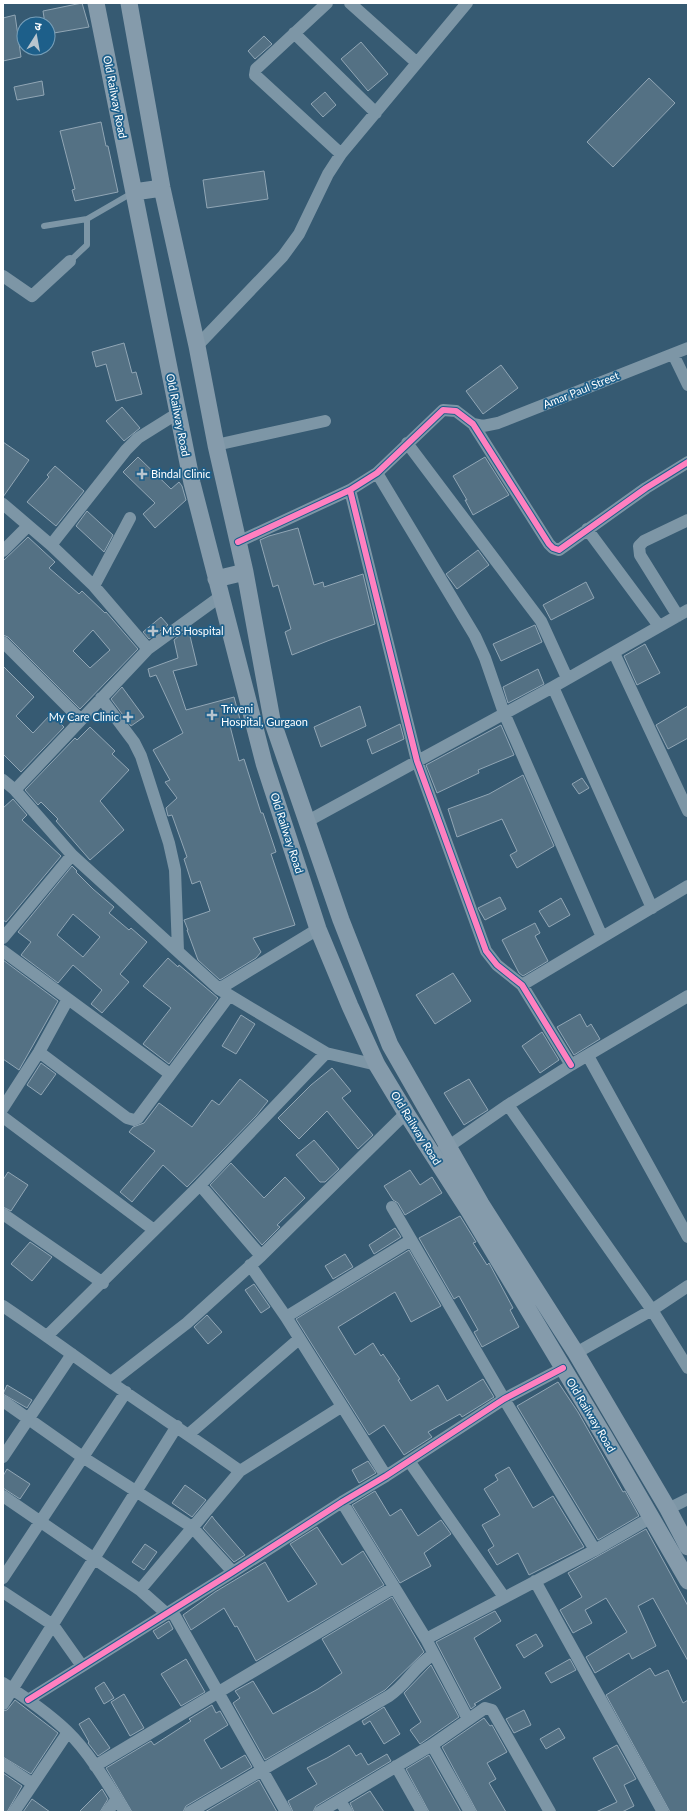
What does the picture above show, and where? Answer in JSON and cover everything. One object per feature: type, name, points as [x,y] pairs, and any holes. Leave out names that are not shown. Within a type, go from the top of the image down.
[{"type":"main road","name":"Old Railway Road","points":[[96,3],[192,483],[264,762],[318,929],[350,1006],[377,1065],[469,1211],[652,1517],[688,1581]]},
{"type":"main road","name":"Old Railway Road","points":[[128,3],[162,188],[197,346],[216,445],[245,572],[272,720],[341,920],[390,1045],[481,1204],[576,1353],[668,1509],[688,1547]]},
{"type":"main road","points":[[134,192],[162,188]]},
{"type":"main road","points":[[216,579],[245,572]]},
{"type":"street","points":[[327,3],[256,69],[255,75],[341,154]]},
{"type":"street","points":[[350,3],[417,64]]},
{"type":"street","points":[[197,346],[283,256],[299,234],[328,174],[341,154],[466,3]]},
{"type":"street","points":[[294,34],[376,113]]},
{"type":"street","points":[[3,276],[32,296],[70,261]]},
{"type":"street","name":"Amar Paul Street","points":[[473,424],[483,426],[498,424],[688,348]]},
{"type":"street","points":[[673,354],[688,385]]},
{"type":"street","points":[[238,542],[350,490],[377,473],[443,410],[456,411],[473,424],[553,548],[559,550],[646,488],[688,462]]},
{"type":"street","points":[[51,545],[126,450],[138,438],[178,413]]},
{"type":"street","points":[[216,445],[325,421]]},
{"type":"street","points":[[407,443],[541,621],[567,678]]},
{"type":"street","points":[[377,473],[475,636],[485,658],[504,714],[602,937]]},
{"type":"street","points":[[350,490],[417,761],[486,951],[497,964],[522,985],[570,1065]]},
{"type":"street","points":[[3,504],[51,545],[94,586],[148,649]]},
{"type":"street","points":[[94,586],[130,518]]},
{"type":"street","points":[[306,822],[553,687],[683,613],[640,555],[639,546],[644,541],[688,520]]},
{"type":"street","points":[[3,551],[28,526]]},
{"type":"street","points":[[588,529],[659,626]]},
{"type":"street","points":[[15,790],[148,649],[221,596]]},
{"type":"street","points":[[3,642],[82,720]]},
{"type":"street","points":[[614,653],[688,811]]},
{"type":"street","points":[[553,687],[652,908]]},
{"type":"street","points":[[101,698],[134,742],[141,756],[166,831],[175,870],[178,952]]},
{"type":"street","points":[[3,780],[15,790],[72,855],[219,989],[326,1053],[377,1065]]},
{"type":"street","points":[[3,938],[72,855]]},
{"type":"street","points":[[522,985],[688,886]]},
{"type":"street","points":[[219,989],[318,929]]},
{"type":"street","points":[[3,951],[170,1074]]},
{"type":"street","points":[[39,1052],[129,1119],[134,1120],[138,1118],[229,996]]},
{"type":"street","points":[[434,1156],[448,1148],[508,1105],[570,1065],[588,1056],[688,996]]},
{"type":"street","points":[[3,1108],[39,1052],[68,999]]},
{"type":"street","points":[[47,1336],[103,1283],[200,1185],[326,1053]]},
{"type":"street","points":[[588,1056],[688,1237]]},
{"type":"street","points":[[508,1105],[652,1310],[688,1368]]},
{"type":"street","points":[[111,1382],[187,1323],[261,1256],[406,1113]]},
{"type":"street","points":[[3,1117],[154,1230]]},
{"type":"street","points":[[200,1185],[261,1256]]},
{"type":"street","points":[[392,1207],[504,1399],[595,1550]]},
{"type":"street","points":[[3,1214],[103,1283]]},
{"type":"street","points":[[286,1317],[411,1240]]},
{"type":"street","points":[[250,1265],[286,1317],[341,1407],[386,1476]]},
{"type":"street","points":[[576,1353],[652,1310],[688,1286]]},
{"type":"street","points":[[3,1306],[111,1382],[189,1434],[240,1471]]},
{"type":"street","points":[[189,1434],[299,1338]]},
{"type":"street","points":[[3,1457],[72,1354]]},
{"type":"street","points":[[28,1700],[170,1612],[342,1502],[386,1476],[504,1399],[563,1368]]},
{"type":"street","points":[[3,1578],[84,1458],[126,1392]]},
{"type":"street","points":[[3,1401],[84,1458],[192,1527],[233,1572]]},
{"type":"street","points":[[140,1590],[240,1471],[341,1407]]},
{"type":"street","points":[[3,1704],[8,1686],[53,1625],[177,1426]]},
{"type":"street","points":[[409,1461],[504,1597]]},
{"type":"street","points":[[3,1496],[170,1612],[219,1692],[261,1771],[286,1812]]},
{"type":"street","points":[[342,1502],[393,1588],[426,1639],[468,1719]]},
{"type":"street","points":[[668,1509],[687,1502]]},
{"type":"street","points":[[426,1639],[595,1550],[652,1517]]},
{"type":"street","points":[[535,1581],[663,1812]]},
{"type":"street","points":[[95,1766],[393,1588]]},
{"type":"street","points":[[3,1592],[53,1625],[82,1666]]},
{"type":"street","points":[[190,1812],[389,1696],[403,1685],[419,1664],[434,1654]]},
{"type":"street","points":[[8,1686],[68,1732],[95,1766],[125,1812]]},
{"type":"street","points":[[320,1812],[432,1745],[482,1709],[488,1708],[492,1710],[550,1812]]},
{"type":"street","points":[[14,1812],[68,1732]]},
{"type":"street","points":[[432,1745],[470,1812]]},
{"type":"street","points":[[3,1764],[33,1784]]},
{"type":"street","points":[[396,1766],[422,1812]]},
{"type":"street","points":[[106,1812],[117,1799]]},
{"type":"street","points":[[340,1801],[347,1812]]},
{"type":"lane","points":[[44,226],[87,219],[134,192]]},
{"type":"lane","points":[[70,261],[86,244],[87,219]]},
{"type":"building","points":[[82,3],[89,27],[56,33],[56,16],[44,16],[43,11]]},
{"type":"building","points":[[15,15],[16,56],[21,57],[3,61],[3,18]]},
{"type":"building","points":[[264,36],[272,44],[255,59],[248,51]]},
{"type":"building","points":[[361,42],[388,74],[368,91],[341,59]]},
{"type":"building","points":[[649,78],[675,103],[613,167],[587,142]]},
{"type":"building","points":[[42,81],[44,95],[17,100],[14,87]]},
{"type":"building","points":[[325,92],[336,105],[323,117],[311,104]]},
{"type":"building","points":[[101,122],[118,192],[75,201],[72,190],[75,189],[60,131]]},
{"type":"building","points":[[264,171],[268,199],[207,208],[203,180]]},
{"type":"building","points":[[124,343],[132,373],[136,372],[142,394],[116,401],[106,364],[96,367],[92,352]]},
{"type":"building","points":[[501,365],[518,388],[483,414],[466,391]]},
{"type":"building","points":[[122,407],[140,428],[124,441],[106,421]]},
{"type":"building","points":[[3,442],[29,460],[3,497]]},
{"type":"building","points":[[138,457],[171,489],[179,482],[182,486],[186,500],[155,528],[143,514],[155,503],[123,472]]},
{"type":"building","points":[[485,457],[509,495],[473,515],[465,500],[467,500],[453,476]]},
{"type":"building","points":[[55,466],[84,491],[56,526],[27,502],[49,477],[47,475]]},
{"type":"building","points":[[87,511],[113,535],[104,552],[76,526]]},
{"type":"building","points":[[298,528],[314,585],[323,582],[324,587],[363,574],[375,624],[292,655],[285,632],[291,629],[278,585],[273,587],[260,540]]},
{"type":"building","points":[[28,537],[55,562],[49,568],[79,594],[82,591],[105,613],[106,612],[138,649],[80,709],[8,637],[3,635],[3,561]],"holes":[[[93,630],[110,650],[90,668],[73,651]]]},
{"type":"building","points":[[478,550],[489,565],[457,589],[446,574]]},
{"type":"building","points":[[586,582],[594,598],[551,620],[543,605]]},
{"type":"building","points":[[161,617],[168,625],[149,639],[143,632]]},
{"type":"building","points":[[535,625],[542,642],[501,661],[493,644]]},
{"type":"building","points":[[189,632],[197,665],[173,671],[186,710],[234,697],[241,723],[230,726],[239,761],[244,759],[261,813],[263,813],[276,852],[271,854],[295,925],[253,938],[261,952],[256,958],[220,980],[198,960],[184,920],[210,911],[200,881],[192,884],[184,859],[187,857],[172,815],[168,816],[166,808],[177,798],[165,782],[170,780],[153,750],[183,733],[156,675],[150,677],[148,669],[178,658],[174,640],[181,634]]},
{"type":"building","points":[[645,644],[660,673],[637,685],[624,656]]},
{"type":"building","points":[[3,666],[34,697],[16,716],[33,733],[51,714],[64,727],[21,772],[3,754]]},
{"type":"building","points":[[538,669],[544,684],[508,703],[503,687]]},
{"type":"building","points":[[122,687],[144,717],[131,726],[111,699]]},
{"type":"building","points":[[360,706],[366,726],[321,747],[314,727]]},
{"type":"building","points":[[688,706],[688,738],[668,749],[656,725]]},
{"type":"building","points":[[400,724],[404,739],[372,754],[367,740]]},
{"type":"building","points":[[501,725],[514,755],[478,770],[479,773],[437,793],[426,765]]},
{"type":"building","points":[[90,727],[115,751],[112,754],[129,770],[100,801],[124,830],[90,860],[56,821],[58,819],[41,802],[38,805],[25,790],[75,738],[77,740]]},
{"type":"building","points":[[523,775],[554,846],[517,868],[510,855],[517,851],[502,819],[457,837],[448,809],[489,794]]},
{"type":"building","points":[[582,778],[589,788],[579,794],[572,784]]},
{"type":"building","points":[[13,799],[27,815],[22,820],[61,856],[6,922],[3,920],[3,808]]},
{"type":"building","points":[[72,866],[93,889],[114,907],[109,913],[129,930],[131,928],[147,942],[120,974],[129,982],[102,1013],[91,1004],[102,990],[73,965],[58,983],[21,955],[31,942],[18,932]],"holes":[[[73,914],[100,937],[83,957],[57,935]]]},
{"type":"building","points":[[500,897],[506,909],[485,920],[478,908]]},
{"type":"building","points":[[561,898],[570,915],[549,927],[539,911]]},
{"type":"building","points":[[535,923],[540,933],[535,936],[548,961],[523,976],[519,973],[502,940]]},
{"type":"building","points":[[168,958],[178,967],[179,965],[218,998],[169,1064],[143,1044],[171,1008],[143,986]]},
{"type":"building","points":[[3,960],[58,1001],[19,1070],[3,1059]]},
{"type":"building","points":[[453,973],[471,1001],[435,1024],[416,995]]},
{"type":"building","points":[[580,1014],[587,1027],[591,1024],[600,1039],[574,1055],[557,1027]]},
{"type":"building","points":[[241,1015],[255,1024],[236,1054],[222,1046]]},
{"type":"building","points":[[542,1032],[559,1060],[540,1073],[522,1046]]},
{"type":"building","points":[[41,1063],[56,1074],[41,1095],[27,1085]]},
{"type":"building","points":[[332,1068],[351,1091],[342,1098],[373,1135],[358,1149],[327,1111],[299,1139],[278,1118],[311,1085]]},
{"type":"building","points":[[240,1079],[268,1101],[256,1116],[187,1187],[163,1165],[132,1202],[120,1192],[155,1151],[129,1132],[133,1127],[144,1123],[159,1103],[192,1127],[212,1100],[219,1105]]},
{"type":"building","points":[[469,1079],[488,1110],[464,1125],[444,1093]]},
{"type":"building","points":[[314,1140],[339,1169],[325,1182],[320,1182],[296,1155]]},
{"type":"building","points":[[231,1163],[264,1198],[285,1177],[305,1198],[277,1225],[280,1227],[262,1245],[210,1185]]},
{"type":"building","points":[[410,1170],[420,1185],[432,1177],[442,1193],[405,1215],[398,1203],[393,1200],[384,1186]]},
{"type":"building","points":[[8,1172],[28,1185],[11,1211],[3,1207],[3,1180]]},
{"type":"building","points":[[460,1216],[476,1242],[473,1243],[487,1265],[489,1263],[513,1308],[510,1310],[519,1327],[482,1347],[474,1332],[478,1330],[459,1296],[454,1299],[419,1238]]},
{"type":"building","points":[[395,1228],[401,1237],[374,1254],[369,1245]]},
{"type":"building","points":[[30,1242],[52,1257],[32,1281],[11,1264]]},
{"type":"building","points":[[409,1250],[441,1306],[411,1322],[395,1292],[338,1327],[355,1355],[373,1343],[381,1356],[383,1354],[400,1379],[398,1380],[411,1401],[438,1385],[447,1401],[483,1379],[494,1397],[462,1417],[460,1414],[428,1432],[432,1437],[404,1455],[384,1425],[369,1435],[296,1319]]},
{"type":"building","points":[[345,1254],[353,1267],[333,1279],[325,1266]]},
{"type":"building","points":[[254,1284],[270,1307],[261,1313],[245,1290]]},
{"type":"building","points":[[207,1315],[222,1332],[208,1344],[194,1327]]},
{"type":"building","points":[[558,1382],[578,1412],[623,1492],[625,1491],[639,1516],[598,1540],[517,1406]]},
{"type":"building","points":[[7,1385],[32,1400],[27,1408],[3,1394]]},
{"type":"building","points":[[368,1461],[376,1473],[359,1483],[352,1470]]},
{"type":"building","points":[[509,1467],[533,1508],[553,1496],[584,1547],[529,1575],[518,1553],[497,1565],[488,1550],[494,1546],[482,1525],[500,1515],[484,1489],[498,1480],[495,1475]]},
{"type":"building","points":[[7,1469],[30,1484],[20,1499],[3,1488],[3,1476]]},
{"type":"building","points":[[185,1485],[206,1500],[192,1517],[172,1503]]},
{"type":"building","points":[[375,1491],[390,1516],[401,1509],[418,1536],[441,1520],[451,1534],[424,1553],[431,1566],[400,1583],[352,1505]]},
{"type":"building","points":[[212,1516],[245,1555],[234,1562],[203,1528]]},
{"type":"building","points":[[317,1527],[342,1565],[363,1551],[384,1585],[256,1661],[237,1626],[235,1627],[224,1608],[191,1630],[183,1615],[215,1592],[265,1562],[288,1602],[317,1584],[290,1544]]},
{"type":"building","points":[[646,1529],[688,1606],[688,1661],[653,1598],[638,1606],[656,1646],[632,1659],[629,1653],[595,1673],[586,1657],[627,1632],[606,1598],[585,1610],[592,1623],[573,1633],[560,1610],[582,1597],[568,1573]]},
{"type":"building","points":[[145,1544],[157,1552],[144,1570],[132,1562]]},
{"type":"building","points":[[392,1597],[424,1652],[385,1690],[265,1760],[233,1703],[240,1698],[235,1691],[253,1681],[273,1714],[318,1689],[342,1673],[322,1639]]},
{"type":"building","points":[[495,1611],[501,1621],[474,1638],[501,1688],[474,1704],[476,1705],[471,1709],[436,1642]]},
{"type":"building","points":[[169,1621],[173,1629],[158,1639],[153,1631]]},
{"type":"building","points":[[536,1634],[543,1646],[524,1658],[516,1645]]},
{"type":"building","points":[[186,1659],[205,1692],[181,1706],[161,1674]]},
{"type":"building","points":[[570,1659],[576,1670],[551,1683],[545,1673]]},
{"type":"building","points":[[431,1665],[459,1717],[420,1744],[410,1730],[421,1722],[404,1693]]},
{"type":"building","points":[[650,1668],[655,1676],[668,1670],[683,1703],[688,1700],[688,1812],[670,1812],[606,1695]]},
{"type":"building","points":[[104,1682],[114,1698],[104,1704],[95,1688]]},
{"type":"building","points":[[124,1694],[144,1728],[130,1736],[111,1702]]},
{"type":"building","points":[[15,1700],[58,1733],[31,1774],[3,1757],[3,1711],[7,1710]]},
{"type":"building","points":[[212,1705],[216,1713],[220,1711],[228,1725],[204,1740],[221,1769],[245,1755],[252,1767],[186,1806],[183,1812],[132,1812],[106,1768],[151,1741],[154,1745],[191,1721],[189,1719]]},
{"type":"building","points":[[384,1707],[400,1734],[384,1744],[370,1721],[364,1725],[362,1721]]},
{"type":"building","points":[[524,1710],[531,1725],[514,1733],[506,1719]]},
{"type":"building","points":[[89,1718],[110,1748],[98,1756],[88,1743],[89,1742],[79,1724]]},
{"type":"building","points":[[484,1718],[490,1726],[492,1725],[507,1752],[487,1763],[496,1779],[489,1783],[506,1812],[477,1812],[442,1747]]},
{"type":"building","points":[[559,1728],[565,1738],[546,1749],[540,1739]]},
{"type":"building","points":[[349,1745],[356,1756],[361,1753],[368,1765],[387,1754],[391,1761],[316,1806],[313,1812],[293,1812],[288,1801],[317,1784],[307,1768]]},
{"type":"building","points":[[617,1745],[636,1779],[624,1785],[634,1806],[622,1812],[596,1812],[617,1802],[593,1758]]},
{"type":"building","points":[[429,1755],[461,1812],[429,1812],[406,1769]]},
{"type":"building","points":[[3,1773],[22,1786],[7,1812],[3,1812]]},
{"type":"building","points":[[259,1780],[277,1812],[205,1812]]},
{"type":"building","points":[[102,1789],[108,1799],[100,1812],[79,1812]]},
{"type":"building","points":[[370,1791],[384,1812],[354,1812],[350,1803]]},
{"type":"building","points":[[32,1799],[50,1812],[23,1812]]},
{"type":"cycle path","points":[[238,542],[350,490],[377,473],[443,410],[456,411],[473,424],[549,544],[553,548],[559,550],[646,488],[688,462]]},
{"type":"cycle path","points":[[350,490],[417,761],[486,951],[497,965],[522,985],[571,1065]]},
{"type":"cycle path","points":[[28,1700],[342,1502],[386,1476],[504,1399],[563,1368]]},
{"type":"place","name":"Bindal Clinic","points":[[142,474]]},
{"type":"place","name":"M.S Hospital","points":[[153,631]]},
{"type":"place","name":"Triveni Hospital, Gurgaon","points":[[212,715]]},
{"type":"place","name":"My Care Clinic","points":[[128,717]]}]
